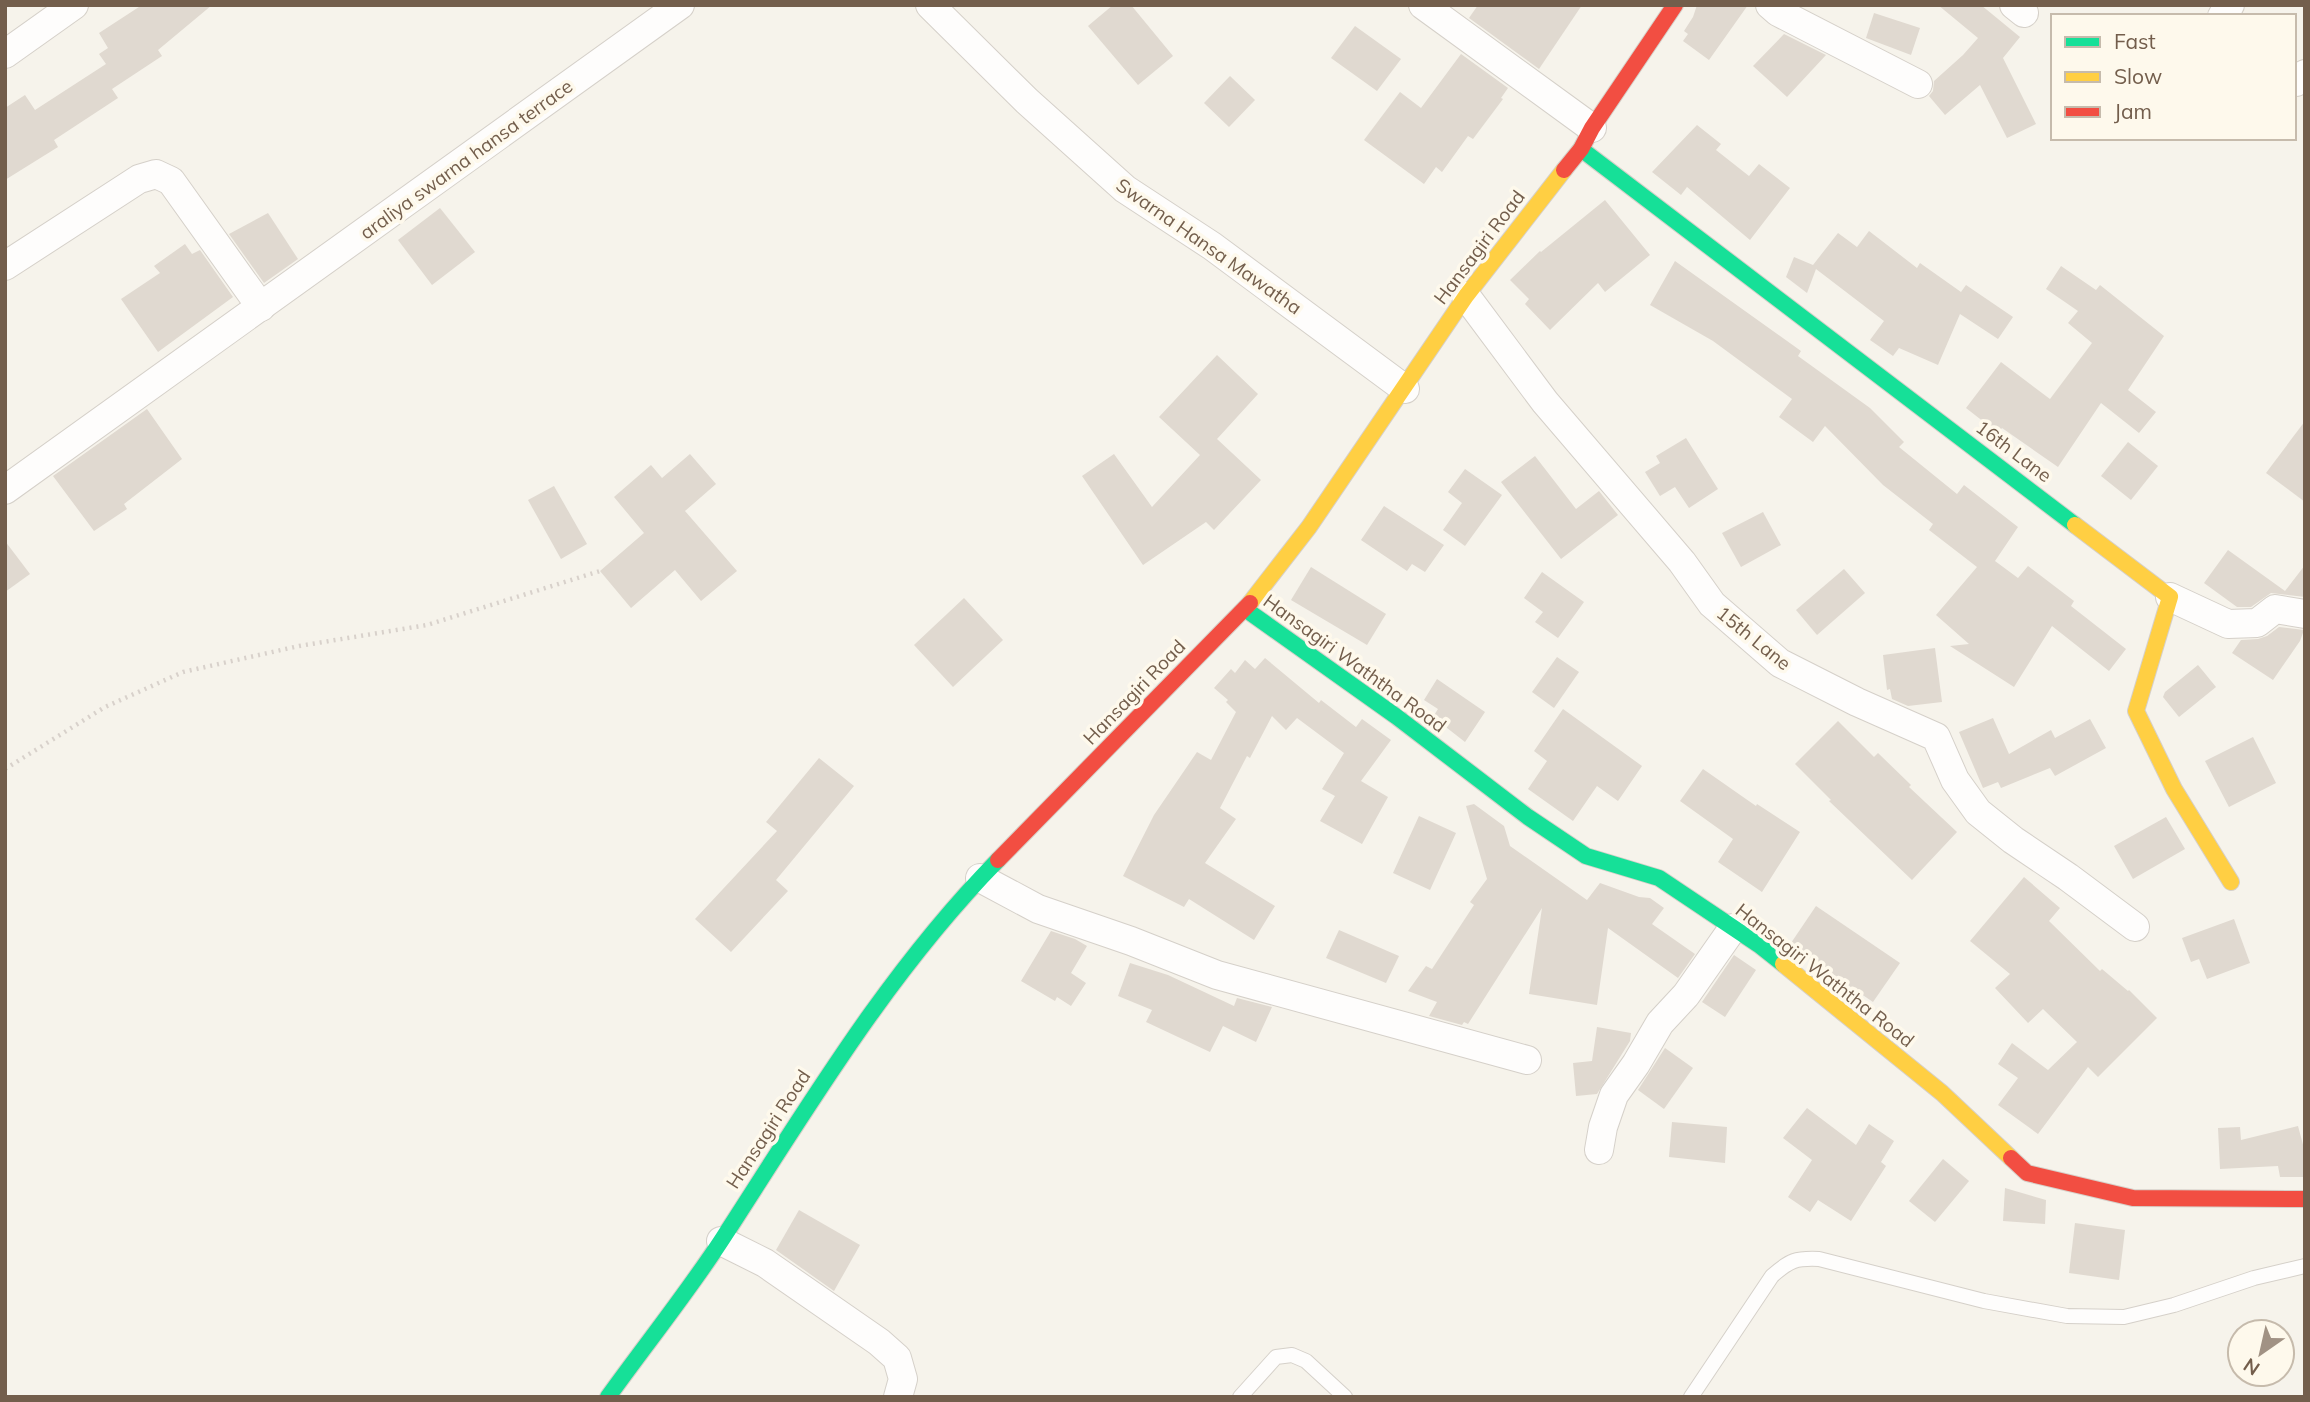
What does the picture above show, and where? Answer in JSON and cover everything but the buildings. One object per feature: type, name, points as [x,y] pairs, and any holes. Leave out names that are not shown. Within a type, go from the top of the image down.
[{"type":"street","points":[[5,54],[74,5]]},
{"type":"street","name":"Swarna Hansa Mawatha","points":[[930,5],[1027,101],[1125,189],[1212,246],[1405,388]]},
{"type":"street","points":[[1423,5],[1586,138]]},
{"type":"street","name":"Hansagiri Road","points":[[608,1397],[722,1241],[843,1052],[916,952],[980,878],[1245,609],[1309,527],[1466,296],[1586,138],[1675,5]]},
{"type":"street","points":[[1770,5],[1778,12],[1918,84]]},
{"type":"street","name":"araliya swarna hansa terrace","points":[[5,491],[673,7]]},
{"type":"street","name":"16th Lane","points":[[1586,138],[2170,597]]},
{"type":"street","points":[[5,266],[139,178],[156,174],[171,180],[261,307]]},
{"type":"street","name":"15th Lane","points":[[1466,296],[1545,402],[1682,562],[1712,604],[1780,663],[1857,702],[1936,737],[1955,779],[1978,812],[2136,927]]},
{"type":"street","points":[[2231,882],[2174,789],[2136,711],[2170,597],[2228,624],[2257,622],[2275,608],[2305,614]]},
{"type":"street","name":"Hansagiri Waththa Road","points":[[1245,609],[1397,717],[1528,817],[1586,856],[1659,878],[1759,945],[1942,1093],[2027,1173],[2133,1198],[2305,1199]]},
{"type":"street","points":[[980,878],[1038,908],[1217,975],[1527,1060]]},
{"type":"street","points":[[1600,1150],[1603,1127],[1614,1095],[1660,1023],[1686,995],[1733,928]]},
{"type":"street","points":[[722,1241],[765,1263],[879,1342],[897,1358],[903,1379],[898,1397]]},
{"type":"lane","points":[[1691,1397],[1772,1276],[1797,1258],[1819,1259],[1984,1301],[2067,1316],[2124,1317],[2174,1305],[2254,1278],[2305,1266]]},
{"type":"lane","points":[[1240,1397],[1276,1357],[1292,1355],[1306,1361],[1345,1397]]},
{"type":"path","points":[[5,769],[105,707],[183,672],[299,646],[427,625],[600,571]]},
{"type":"traffic: fast","points":[[1581,149],[2075,525]]},
{"type":"traffic: fast","points":[[1245,609],[1397,717],[1528,817],[1586,856],[1659,878],[1783,964]]},
{"type":"traffic: fast","points":[[608,1397],[710,1258],[818,1090],[885,994],[958,903],[998,860]]},
{"type":"traffic: slow","points":[[1250,603],[1309,527],[1466,296],[1564,170]]},
{"type":"traffic: slow","points":[[2075,525],[2170,597],[2136,711],[2174,789],[2231,882]]},
{"type":"traffic: slow","points":[[1783,964],[1942,1093],[2011,1158]]},
{"type":"traffic: jam","points":[[1564,170],[1581,149],[1592,128],[1675,5]]},
{"type":"traffic: jam","points":[[998,860],[1250,603]]},
{"type":"traffic: jam","points":[[2011,1158],[2027,1173],[2133,1198],[2305,1199]]}]
